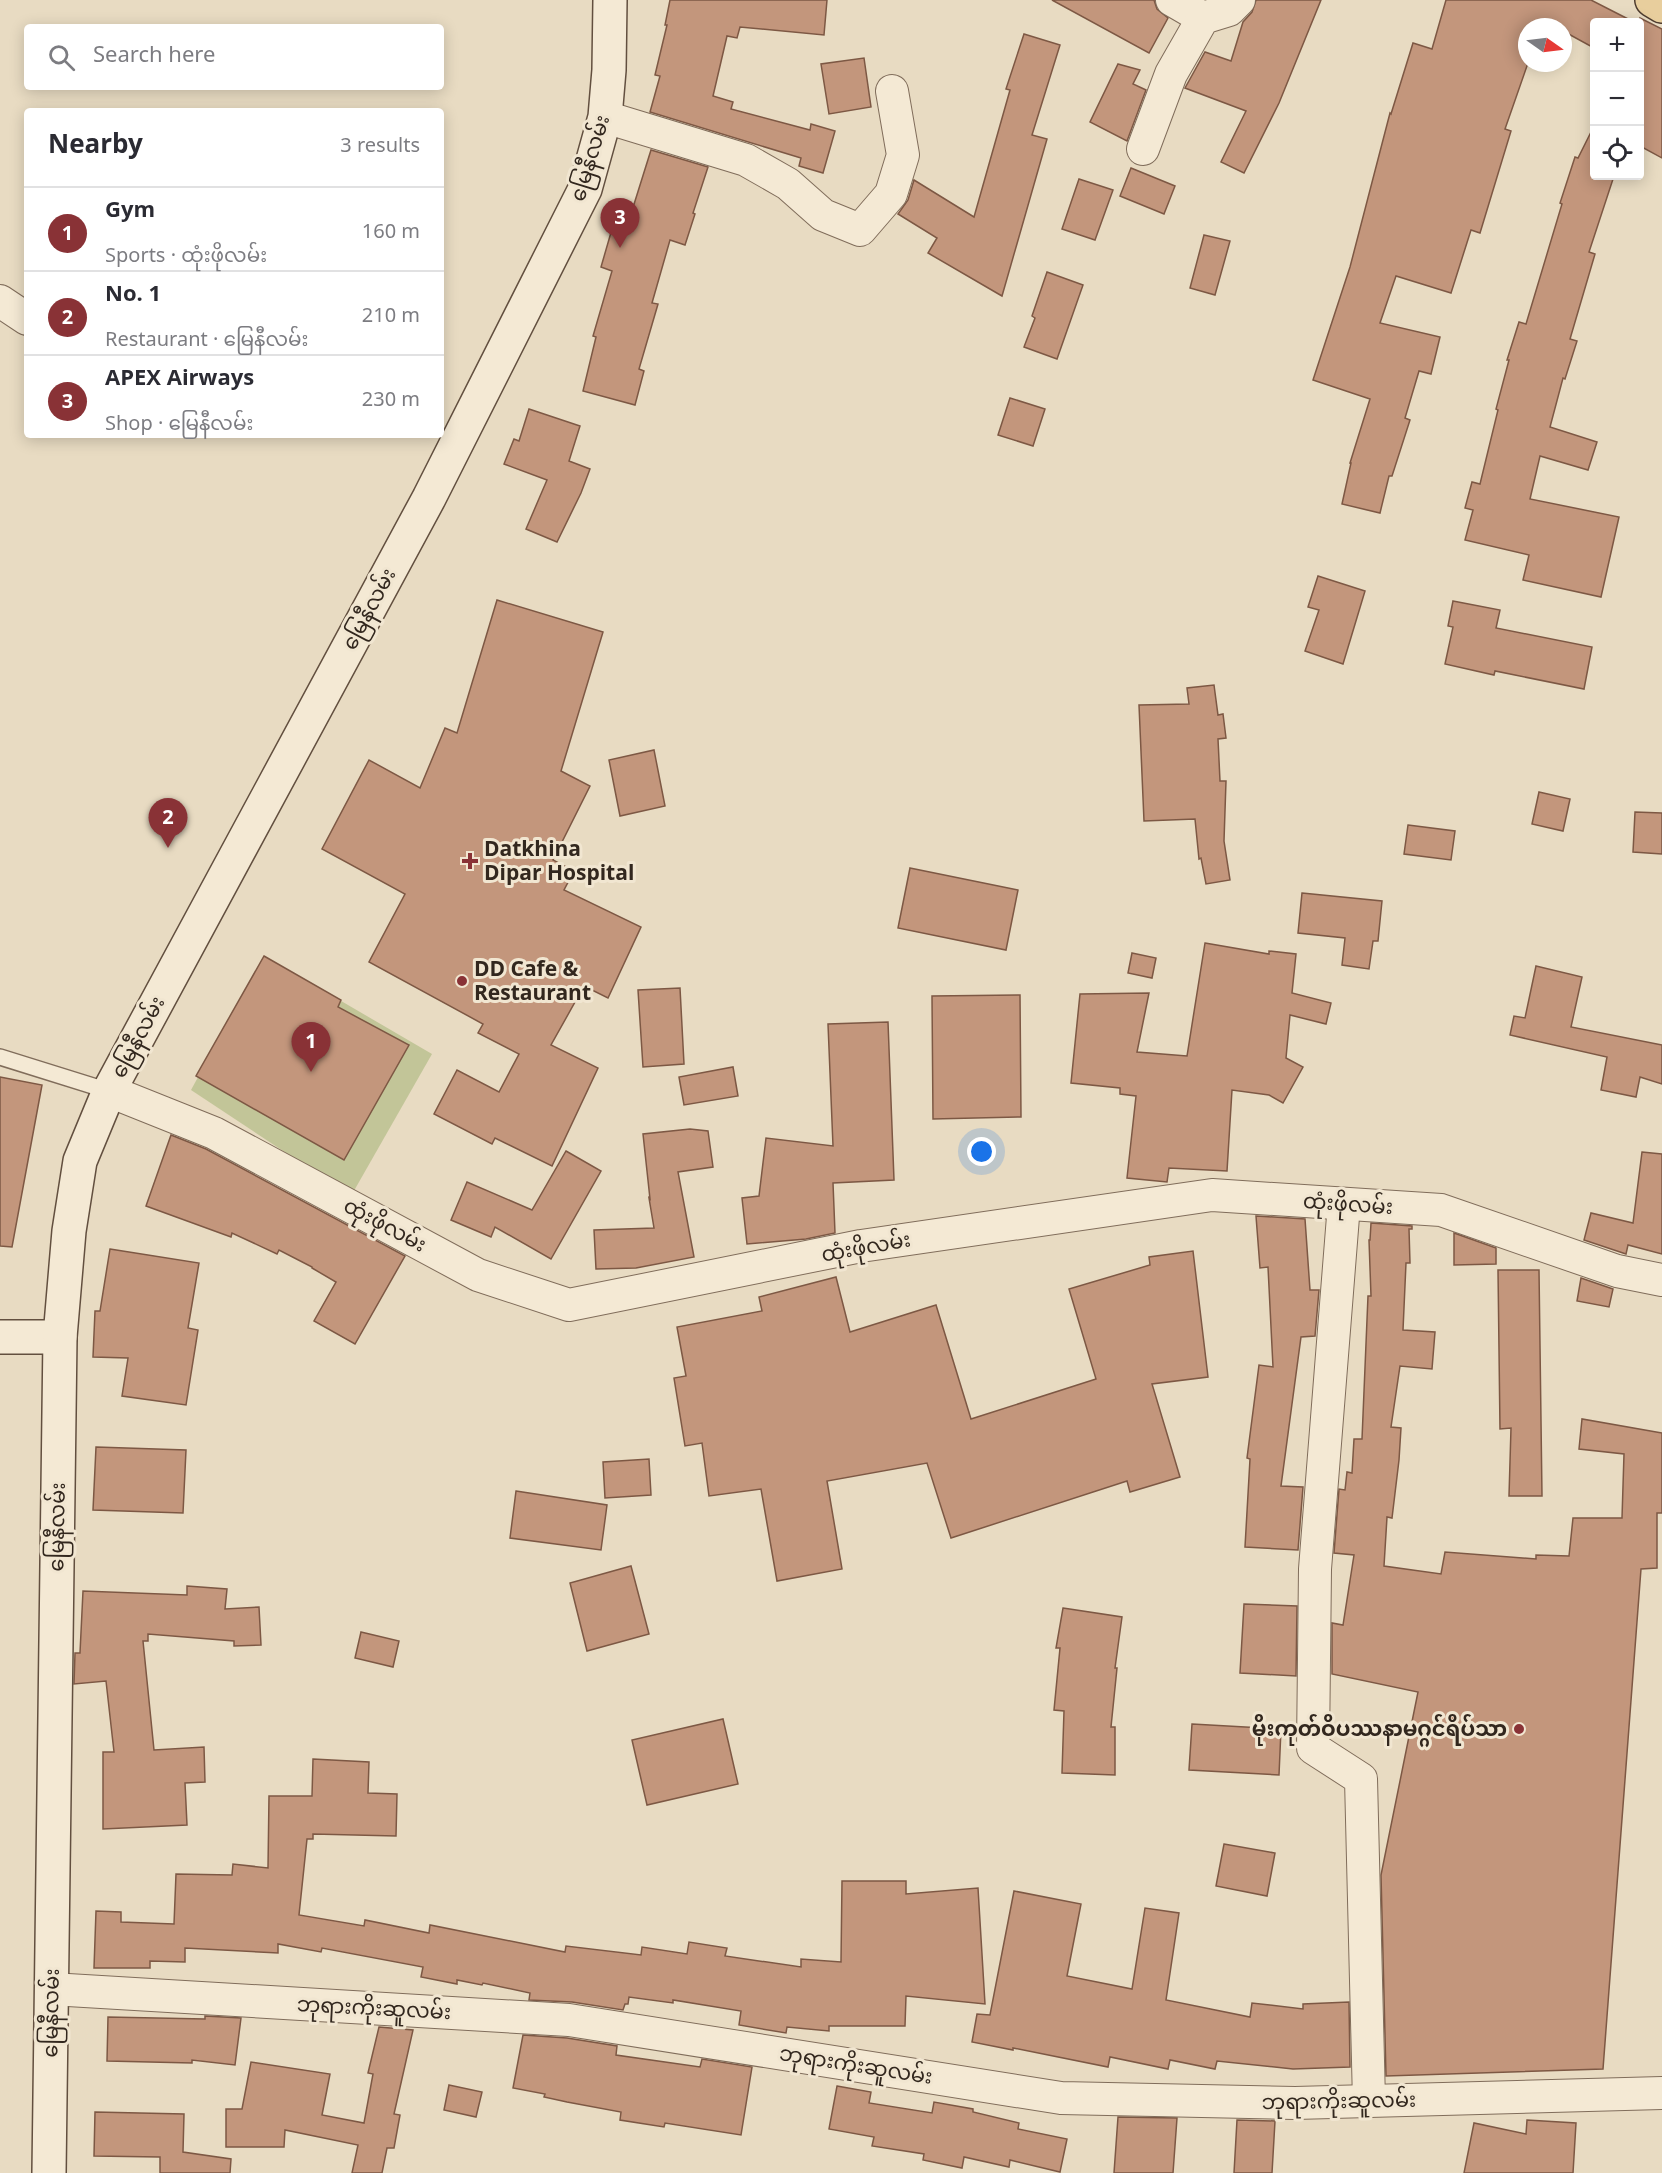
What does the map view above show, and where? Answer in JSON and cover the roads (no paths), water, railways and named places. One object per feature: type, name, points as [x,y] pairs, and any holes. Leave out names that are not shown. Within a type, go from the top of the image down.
[{"type":"main road","name":"မြေနီလမ်း","points":[[49,2173],[60,1337],[69,1231],[81,1161],[109,1091],[429,498],[585,189],[605,117],[609,70],[610,0]]},
{"type":"main road","points":[[1652,0],[1662,6]]},
{"type":"main road","points":[[0,1338],[60,1337]]},
{"type":"street","points":[[1172,0],[1203,18]]},
{"type":"street","points":[[1143,149],[1171,74],[1203,18],[1229,10],[1239,0]]},
{"type":"street","points":[[605,117],[746,160],[788,184],[823,215],[860,230],[891,194],[903,155],[892,91]]},
{"type":"street","points":[[0,300],[24,317]]},
{"type":"street","name":"ထုံးဖိုလမ်း","points":[[109,1091],[214,1132],[478,1275],[569,1305],[861,1246],[1212,1195],[1441,1210],[1617,1271],[1662,1280]]},
{"type":"street","points":[[1344,1204],[1315,1569],[1313,1748],[1361,1779],[1369,2101]]},
{"type":"street","name":"ဘုရားကိုးဆူလမ်း","points":[[51,1989],[569,2020],[1061,2098],[1295,2103],[1662,2093]]},
{"type":"lane","points":[[0,1057],[109,1091]]},
{"type":"place","name":"APEX Airways","points":[[620,248]]},
{"type":"place","name":"No. 1","points":[[168,848]]},
{"type":"place","name":"Datkhina Dipar Hospital","points":[[470,861]]},
{"type":"place","name":"DD Cafe & Restaurant","points":[[462,981]]},
{"type":"place","name":"Gym","points":[[311,1072]]},
{"type":"place","name":"မိုးကုတ်ဝိပဿနာမဂ္ဂင်ရိပ်သာ","points":[[1519,1729]]}]
